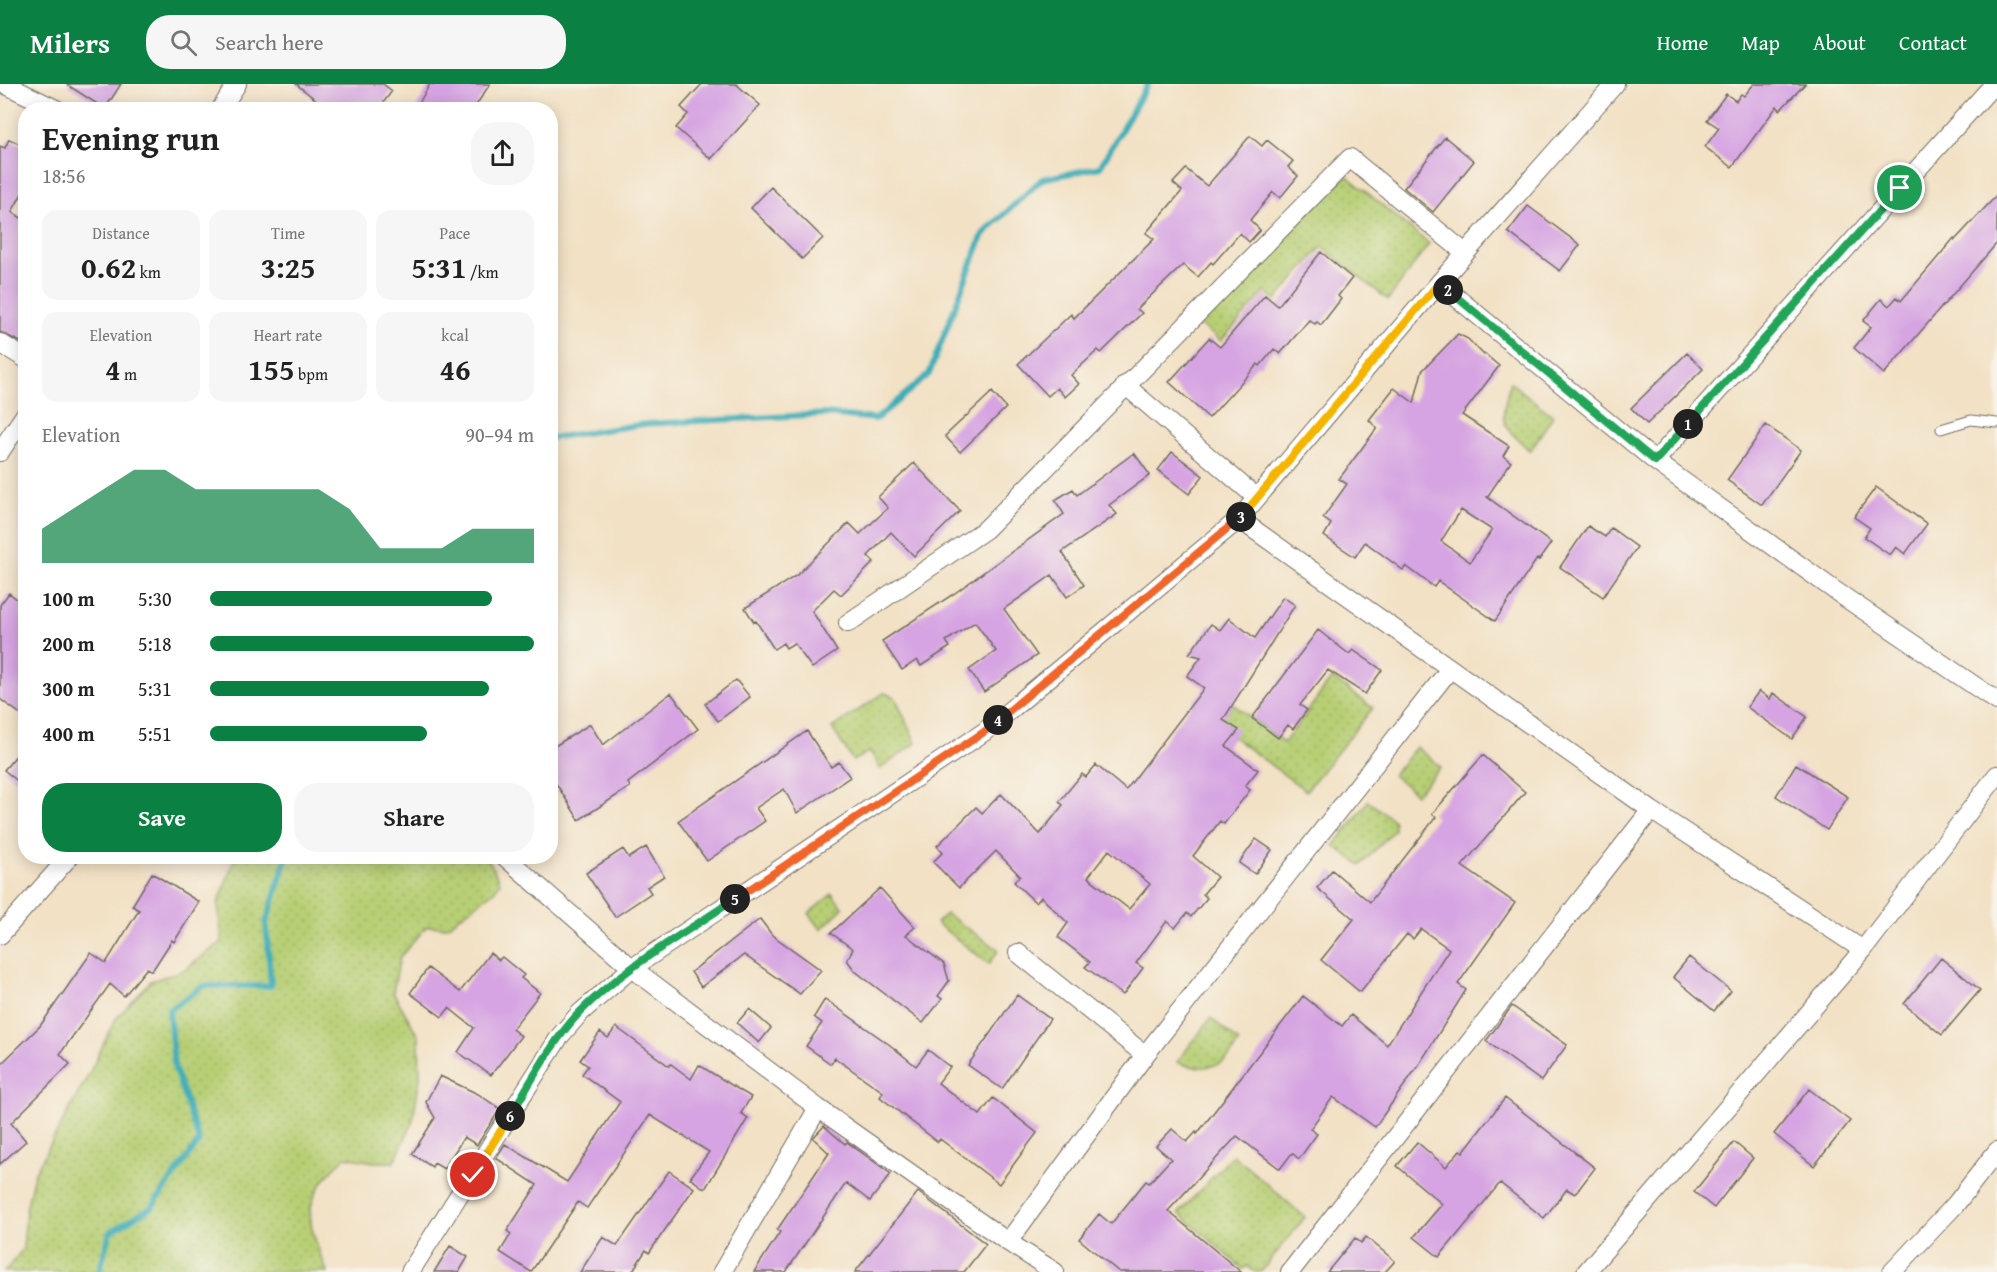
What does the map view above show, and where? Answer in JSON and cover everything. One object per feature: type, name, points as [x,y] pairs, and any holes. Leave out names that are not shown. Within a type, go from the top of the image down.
[{"type":"street","points":[[3,84],[41,102]]},
{"type":"street","points":[[225,102],[237,84]]},
{"type":"street","points":[[410,1272],[560,1036],[580,1013],[632,968],[984,732],[1239,519],[1439,283],[1615,84]]},
{"type":"street","points":[[1655,461],[1994,84]]},
{"type":"street","points":[[848,623],[986,529],[1350,158],[1465,253]]},
{"type":"street","points":[[1439,283],[1655,461],[1837,592],[1997,701]]},
{"type":"street","points":[[0,343],[18,354]]},
{"type":"street","points":[[1125,385],[1257,498]]},
{"type":"street","points":[[0,452],[18,425]]},
{"type":"street","points":[[1239,519],[1651,810],[1863,950]]},
{"type":"street","points":[[1008,1242],[1144,1055],[1450,669]]},
{"type":"street","points":[[1586,1272],[1863,950],[1997,775]]},
{"type":"street","points":[[1290,1272],[1651,810]]},
{"type":"street","points":[[0,935],[63,864]]},
{"type":"street","points":[[513,864],[632,968],[818,1108],[1008,1242],[1055,1272]]},
{"type":"street","points":[[1018,953],[1144,1055]]},
{"type":"street","points":[[722,1272],[818,1108]]},
{"type":"street","points":[[1892,1272],[1955,1205],[1997,1151]]},
{"type":"lane","points":[[1941,429],[1971,420],[1997,423]]},
{"type":"green space","points":[[1347,176],[1429,244],[1388,300],[1322,247],[1276,300],[1265,292],[1221,341],[1196,322]]},
{"type":"green space","points":[[1510,382],[1553,416],[1530,451],[1512,433],[1504,421],[1504,407]]},
{"type":"green space","points":[[1332,678],[1373,708],[1306,791],[1217,725],[1233,704],[1284,743]]},
{"type":"green space","points":[[884,693],[896,699],[916,743],[880,769],[870,751],[853,761],[832,728]]},
{"type":"green space","points":[[1416,747],[1441,767],[1416,794],[1393,775]]},
{"type":"green space","points":[[1368,801],[1392,819],[1394,830],[1361,865],[1334,846]]},
{"type":"green space","points":[[232,864],[491,864],[500,883],[493,892],[446,927],[427,926],[400,957],[393,992],[419,1037],[420,1078],[412,1124],[394,1162],[374,1162],[345,1157],[320,1186],[313,1200],[310,1214],[315,1240],[327,1272],[4,1272],[23,1249],[26,1210],[34,1174],[91,1070],[115,1020],[151,981],[182,971],[222,942],[218,904]]},
{"type":"green space","points":[[832,894],[843,908],[821,929],[809,913]]},
{"type":"green space","points":[[946,914],[999,950],[989,964],[936,923]]},
{"type":"green space","points":[[1211,1018],[1239,1042],[1229,1056],[1217,1065],[1203,1067],[1177,1062]]},
{"type":"green space","points":[[1233,1155],[1305,1217],[1261,1272],[1255,1272],[1247,1266],[1243,1269],[1179,1213]]},
{"type":"building","points":[[66,84],[121,84],[109,102],[94,102]]},
{"type":"building","points":[[296,84],[383,84],[392,91],[384,102],[319,102]]},
{"type":"building","points":[[430,84],[490,84],[478,102],[420,102]]},
{"type":"building","points":[[702,84],[736,84],[760,105],[711,159],[676,128],[688,114],[681,107]]},
{"type":"building","points":[[1754,84],[1805,84],[1780,110],[1777,106],[1732,167],[1705,147],[1719,128],[1707,120],[1726,94],[1736,101],[1741,94],[1744,96]]},
{"type":"building","points":[[1250,136],[1262,146],[1267,140],[1293,161],[1288,167],[1298,176],[1280,198],[1273,192],[1250,220],[1260,230],[1249,242],[1240,233],[1213,264],[1211,262],[1198,277],[1183,265],[1137,309],[1142,313],[1101,353],[1098,350],[1071,375],[1079,384],[1065,397],[1057,388],[1048,396],[1018,364],[1071,314],[1074,318],[1154,239],[1146,233],[1182,191],[1173,183],[1186,169],[1207,186]]},
{"type":"building","points":[[1445,137],[1474,161],[1433,212],[1404,188]]},
{"type":"building","points":[[9,139],[18,143],[18,201],[12,212],[18,216],[18,341],[0,332],[0,146],[5,148]]},
{"type":"building","points":[[771,187],[823,238],[802,259],[751,208]]},
{"type":"building","points":[[1997,195],[1997,243],[1884,374],[1854,348],[1871,327],[1863,321],[1881,299],[1889,306],[1897,297],[1901,301],[1954,238],[1955,240]]},
{"type":"building","points":[[1528,206],[1580,245],[1560,271],[1508,232]]},
{"type":"building","points":[[1321,252],[1352,278],[1338,296],[1341,299],[1321,325],[1309,320],[1280,354],[1274,349],[1209,418],[1169,382],[1209,338],[1220,347],[1265,295],[1278,306]]},
{"type":"building","points":[[1458,334],[1468,339],[1499,366],[1462,415],[1509,446],[1503,456],[1511,462],[1487,497],[1551,543],[1539,560],[1537,559],[1495,621],[1438,581],[1434,587],[1406,566],[1403,570],[1365,542],[1355,557],[1324,536],[1331,524],[1323,518],[1347,484],[1339,479],[1377,428],[1369,420],[1394,388],[1414,403],[1422,371]],"holes":[[[1461,510],[1492,530],[1470,562],[1441,541]]]},
{"type":"building","points":[[1687,353],[1703,369],[1647,424],[1631,408]]},
{"type":"building","points":[[992,392],[1006,408],[960,452],[945,436]]},
{"type":"building","points":[[1766,425],[1801,450],[1762,505],[1727,480]]},
{"type":"building","points":[[1172,452],[1203,476],[1189,494],[1158,470]]},
{"type":"building","points":[[1134,453],[1150,475],[1109,505],[1117,514],[1062,552],[1084,585],[1067,597],[1052,575],[1004,609],[1037,655],[984,692],[969,670],[996,651],[975,622],[946,641],[950,647],[921,666],[917,660],[902,670],[882,641],[955,593],[1064,514],[1055,500],[1073,489],[1077,495]]},
{"type":"building","points":[[914,463],[960,511],[914,556],[891,532],[868,556],[874,562],[841,595],[834,589],[812,611],[837,651],[812,668],[794,643],[786,648],[783,643],[774,649],[745,608],[797,575],[849,523],[860,534],[888,508],[878,497]]},
{"type":"building","points":[[1876,487],[1927,524],[1905,554],[1896,547],[1890,555],[1864,537],[1870,528],[1854,517]]},
{"type":"building","points":[[1588,526],[1605,537],[1611,528],[1637,547],[1603,597],[1560,567]]},
{"type":"building","points":[[9,593],[18,600],[18,712],[0,699],[0,605]]},
{"type":"building","points":[[1283,597],[1295,605],[1223,720],[1239,730],[1226,746],[1258,770],[1245,786],[1250,790],[1224,824],[1220,821],[1193,856],[1217,877],[1203,894],[1207,898],[1191,917],[1187,913],[1175,928],[1167,921],[1136,963],[1143,968],[1123,995],[1085,967],[1090,962],[1058,937],[1068,923],[1041,897],[1036,903],[1014,882],[1020,876],[996,851],[959,888],[933,862],[943,852],[937,846],[976,807],[982,813],[1001,794],[1040,834],[1063,805],[1059,802],[1082,774],[1086,777],[1096,765],[1126,790],[1204,688],[1187,676],[1201,657],[1189,654],[1211,624],[1220,630],[1229,618],[1255,638]],"holes":[[[1109,850],[1150,884],[1129,909],[1088,877]]]},
{"type":"building","points":[[1318,630],[1349,654],[1353,650],[1382,670],[1365,694],[1328,670],[1300,705],[1307,710],[1293,729],[1288,725],[1278,738],[1252,718]]},
{"type":"building","points":[[736,680],[750,697],[718,721],[705,704]]},
{"type":"building","points":[[1759,691],[1770,699],[1773,693],[1807,717],[1792,739],[1747,707]]},
{"type":"building","points":[[671,693],[698,729],[628,783],[630,787],[579,820],[558,787],[558,744],[590,724],[603,745]]},
{"type":"building","points":[[807,731],[831,767],[839,762],[850,777],[797,813],[784,789],[756,808],[765,821],[707,861],[678,821]]},
{"type":"building","points":[[18,753],[18,781],[4,770]]},
{"type":"building","points":[[1483,755],[1525,792],[1462,866],[1515,903],[1458,984],[1466,990],[1420,1063],[1375,1127],[1333,1097],[1310,1129],[1317,1134],[1299,1159],[1292,1153],[1280,1169],[1237,1136],[1168,1211],[1241,1272],[1119,1272],[1079,1239],[1099,1214],[1111,1224],[1146,1181],[1149,1183],[1171,1159],[1156,1146],[1172,1129],[1187,1142],[1196,1132],[1197,1134],[1303,996],[1342,1026],[1351,1015],[1387,1045],[1449,949],[1421,929],[1413,939],[1407,934],[1360,992],[1321,960],[1354,919],[1317,888],[1332,870],[1370,902],[1436,817],[1432,814]]},
{"type":"building","points":[[1796,764],[1848,797],[1827,830],[1776,796]]},
{"type":"building","points":[[1256,839],[1272,850],[1255,874],[1239,863]]},
{"type":"building","points":[[646,847],[664,876],[647,887],[651,893],[615,917],[586,873],[623,849],[629,858]]},
{"type":"building","points":[[152,873],[199,902],[174,942],[172,940],[152,971],[147,968],[124,996],[110,984],[60,1054],[70,1064],[11,1123],[26,1141],[0,1164],[0,1065],[40,1026],[91,953],[106,963],[139,910],[132,906]]},
{"type":"building","points":[[880,888],[915,927],[906,935],[944,964],[949,981],[938,996],[942,999],[923,1023],[855,971],[847,960],[853,949],[831,933]]},
{"type":"building","points":[[760,919],[772,935],[821,970],[800,994],[744,955],[701,987],[691,972]]},
{"type":"building","points":[[490,953],[499,960],[502,957],[524,975],[521,978],[540,993],[512,1029],[521,1036],[491,1075],[458,1052],[474,1028],[449,1008],[442,1017],[410,993],[428,968],[460,992]]},
{"type":"building","points":[[1689,957],[1731,991],[1714,1011],[1673,977]]},
{"type":"building","points":[[1941,958],[1980,990],[1942,1035],[1904,1004]]},
{"type":"building","points":[[1017,995],[1050,1019],[1002,1089],[968,1065]]},
{"type":"building","points":[[825,999],[916,1066],[928,1050],[950,1067],[938,1083],[980,1115],[993,1098],[1037,1133],[999,1184],[940,1139],[938,1142],[880,1097],[883,1092],[835,1058],[831,1064],[806,1046],[822,1023],[814,1017]]},
{"type":"building","points":[[1512,1006],[1567,1045],[1541,1081],[1486,1041]]},
{"type":"building","points":[[749,1009],[771,1028],[759,1043],[737,1023]]},
{"type":"building","points":[[616,1027],[669,1066],[671,1064],[691,1079],[699,1065],[751,1097],[741,1113],[748,1118],[705,1189],[690,1178],[709,1152],[650,1115],[587,1208],[578,1202],[531,1272],[500,1252],[511,1234],[507,1231],[537,1185],[496,1158],[505,1144],[567,1182],[620,1102],[582,1074],[588,1066],[580,1060],[600,1032],[608,1038]]},
{"type":"building","points":[[440,1076],[478,1094],[500,1109],[477,1145],[464,1137],[444,1169],[434,1163],[432,1167],[412,1154],[435,1118],[426,1102]]},
{"type":"building","points":[[1809,1089],[1850,1121],[1814,1166],[1774,1134]]},
{"type":"building","points":[[1505,1098],[1595,1168],[1575,1194],[1567,1189],[1544,1218],[1500,1183],[1439,1257],[1414,1237],[1442,1204],[1397,1166],[1417,1142],[1446,1167],[1460,1150],[1463,1152]]},
{"type":"building","points":[[824,1126],[845,1144],[847,1142],[891,1174],[870,1201],[846,1183],[786,1272],[754,1272],[780,1232],[777,1230],[829,1153],[813,1138]]},
{"type":"building","points":[[1734,1142],[1753,1158],[1714,1208],[1694,1192]]},
{"type":"building","points":[[669,1171],[694,1188],[649,1253],[646,1250],[632,1272],[580,1272],[603,1237],[617,1246]]},
{"type":"building","points":[[918,1192],[986,1244],[964,1272],[855,1272]]},
{"type":"building","points":[[1366,1237],[1395,1261],[1385,1272],[1327,1272],[1355,1238],[1361,1243]]},
{"type":"building","points":[[450,1246],[468,1257],[459,1272],[434,1272]]},
{"type":"waterway","points":[[558,437],[645,424],[826,414],[876,419],[929,374],[983,234],[1042,179],[1100,167],[1148,84]]},
{"type":"waterway","points":[[99,1272],[110,1232],[152,1207],[199,1141],[174,1066],[169,1010],[203,986],[271,986],[266,923],[284,864]]},
{"type":"route","points":[[473,1175],[560,1036],[580,1013],[632,968],[984,732],[1239,519],[1439,283],[1655,461],[1900,188]]}]
